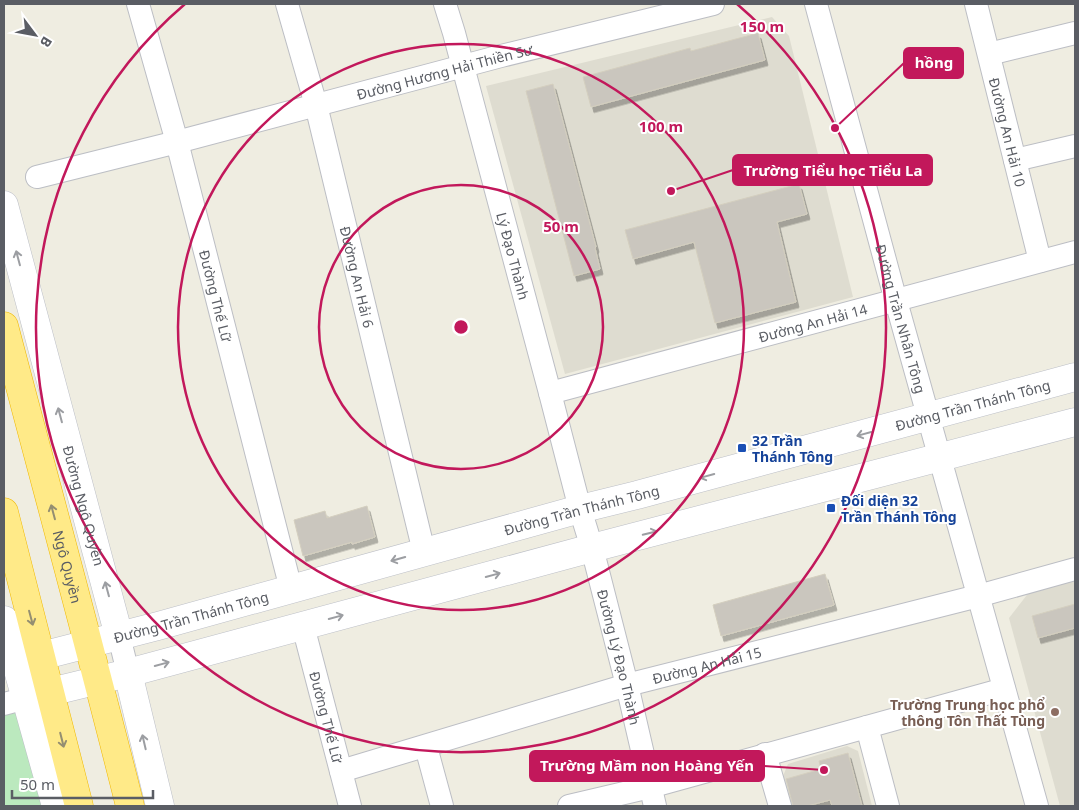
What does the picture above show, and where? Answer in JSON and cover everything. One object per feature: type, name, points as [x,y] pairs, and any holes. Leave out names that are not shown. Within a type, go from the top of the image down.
[{"type":"highway","name":"Ngô Quyền","points":[[4,326],[130,806]]},
{"type":"highway","points":[[4,512],[20,662],[26,698],[79,806]]},
{"type":"main road","name":"Đường Ngô Quyền","points":[[4,205],[119,636]]},
{"type":"main road","name":"Đường Trần Thánh Tông","points":[[20,662],[580,509],[1075,377]]},
{"type":"main road","points":[[56,806],[26,698],[98,681],[592,548],[1075,422]]},
{"type":"main road","points":[[4,620],[20,662]]},
{"type":"main road","name":"Đường Ngô Quyền","points":[[128,673],[160,806]]},
{"type":"street","name":"Đường Thế Lữ","points":[[138,4],[177,142],[291,589]]},
{"type":"street","name":"Đường An Hải 6","points":[[287,4],[316,105],[424,552]]},
{"type":"street","name":"Lý Đạo Thành","points":[[445,4],[463,65],[580,509]]},
{"type":"street","name":"Đường Hương Hải Thiền Sư","points":[[37,177],[177,142],[463,65],[713,4]]},
{"type":"street","name":"Đường Trần Nhân Tông","points":[[816,4],[928,417],[1037,806]]},
{"type":"street","name":"Đường An Hải 10","points":[[976,4],[1040,261]]},
{"type":"street","points":[[988,54],[1075,33]]},
{"type":"street","points":[[1015,160],[1075,146]]},
{"type":"street","name":"Đường An Hải 14","points":[[550,392],[1075,252]]},
{"type":"street","name":"Đường Lý Đạo Thành","points":[[580,509],[592,548],[653,796]]},
{"type":"street","name":"Đường An Hải 15","points":[[341,771],[627,686],[978,596],[1075,569]]},
{"type":"street","name":"Đường Thế Lữ","points":[[303,626],[350,806]]},
{"type":"street","name":"Đường Ngô Quyền","points":[[119,636],[128,673]]},
{"type":"street","points":[[569,806],[653,796],[765,754],[1004,688]]},
{"type":"street","points":[[867,727],[888,806]]},
{"type":"street","points":[[426,747],[442,806]]},
{"type":"street","points":[[765,754],[780,806]]},
{"type":"shaded area","points":[[772,17],[789,36],[853,297],[565,374],[486,86]]},
{"type":"shaded area","name":"Trường Trung học phổ thông Tôn Thất Tùng","points":[[1075,579],[1075,806],[1060,806],[1009,618],[1030,591]]},
{"type":"shaded area","points":[[847,746],[858,751],[872,806],[791,806],[783,776],[788,764]]},
{"type":"green space","points":[[25,698],[54,806],[4,806],[4,704]]},
{"type":"building","points":[[758,33],[765,60],[591,107],[583,77],[690,48],[691,51]]},
{"type":"building","points":[[553,84],[596,247],[600,269],[574,276],[526,91]]},
{"type":"building","points":[[799,184],[807,214],[777,222],[796,302],[715,323],[694,242],[633,259],[625,230]]},
{"type":"building","points":[[367,506],[375,537],[303,556],[294,520],[325,511],[327,518]]},
{"type":"building","points":[[825,574],[834,605],[721,636],[713,605]]},
{"type":"building","points":[[1075,604],[1075,628],[1038,638],[1032,616]]},
{"type":"building","points":[[848,753],[862,806],[832,806],[830,800],[807,806],[793,806],[786,779],[821,769],[819,761]]},
{"type":"place","name":"hồng","points":[[835,128]]},
{"type":"place","name":"Trường Tiểu học Tiểu La","points":[[671,191]]},
{"type":"place","name":"32 Trần Thánh Tông","points":[[742,448]]},
{"type":"place","name":"Đối diện 32 Trần Thánh Tông","points":[[831,508]]},
{"type":"place","name":"Trường Trung học phổ thông Tôn Thất Tùng","points":[[1055,712]]},
{"type":"place","name":"Trường Mầm non Hoàng Yến","points":[[824,770]]}]
